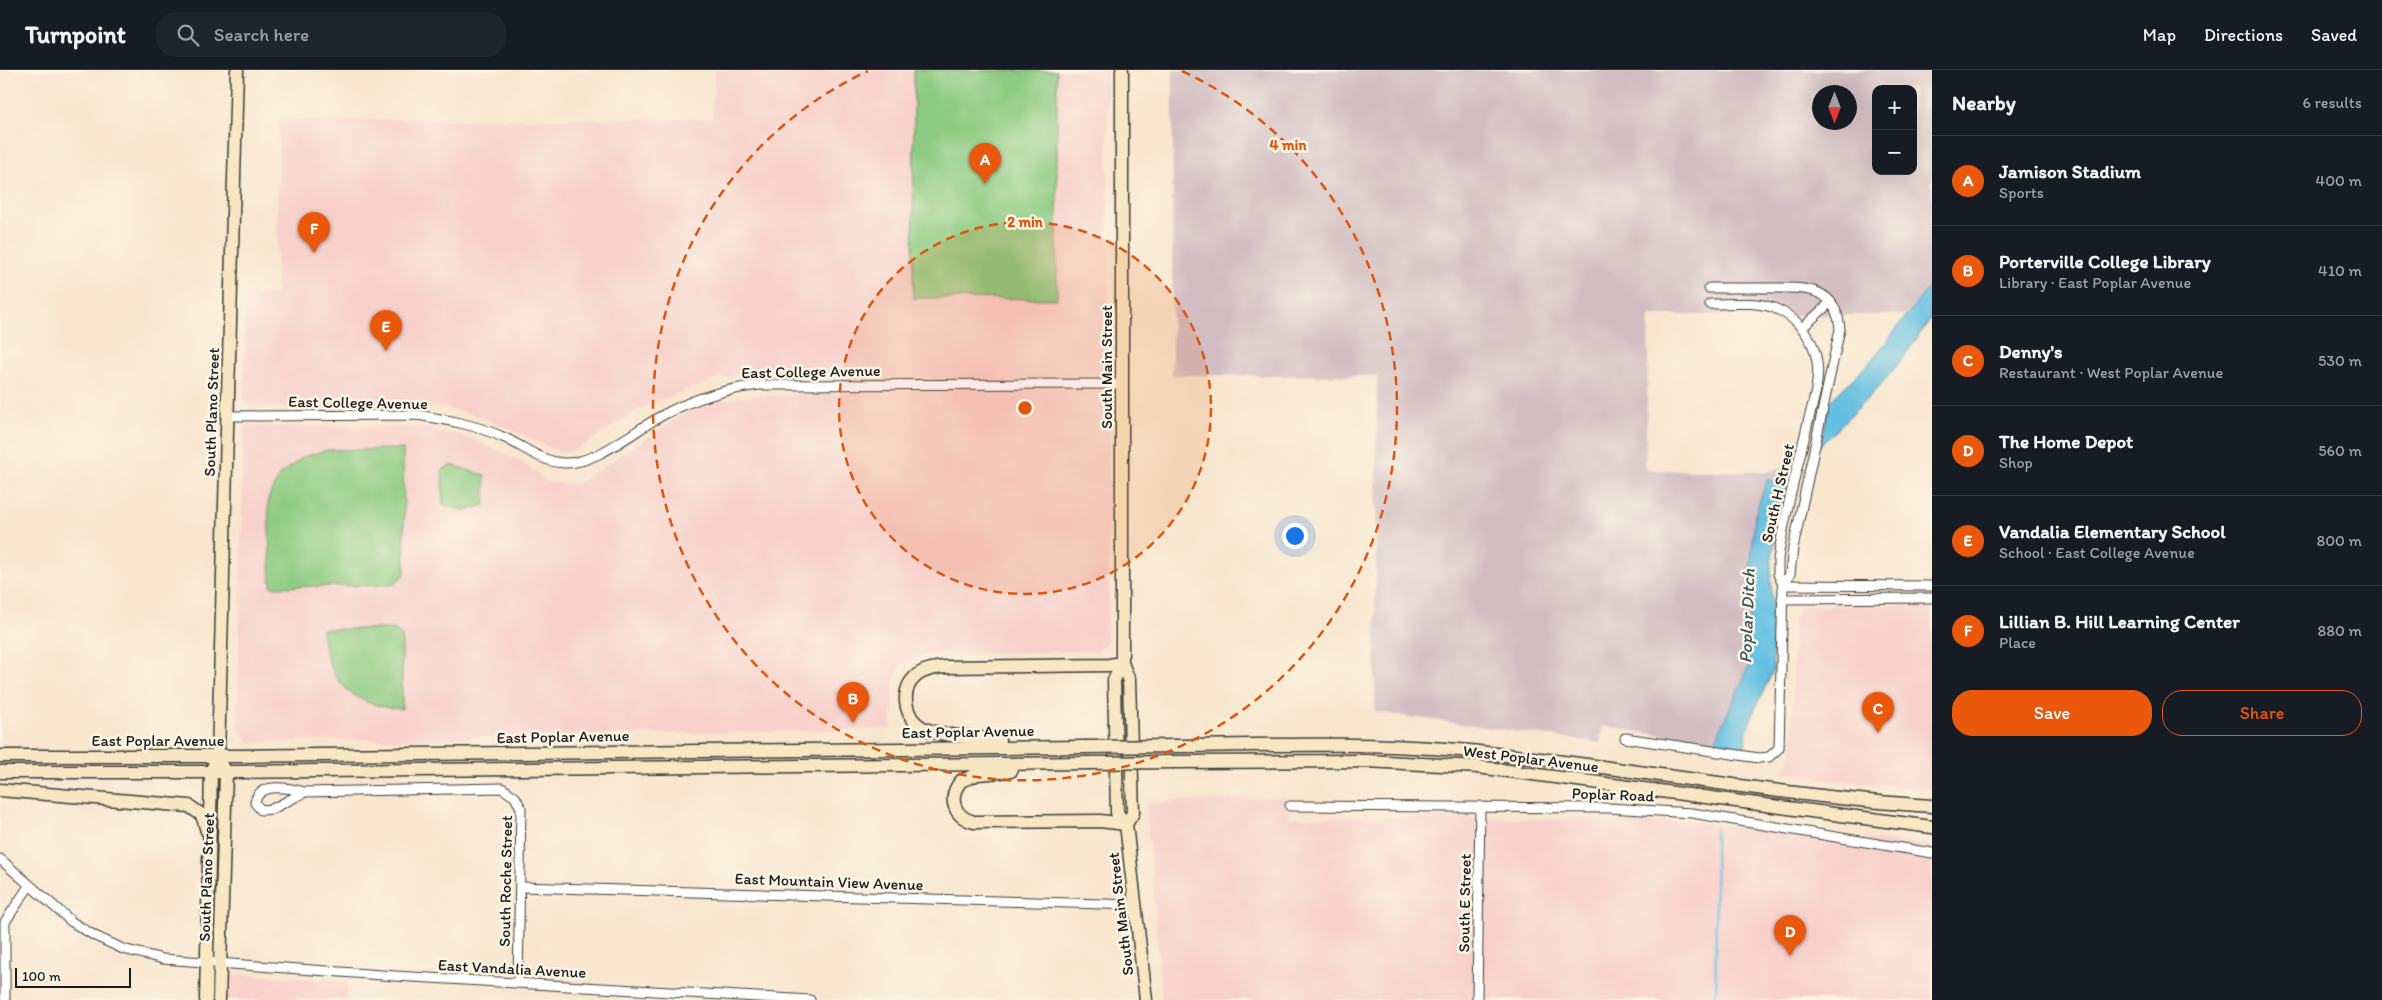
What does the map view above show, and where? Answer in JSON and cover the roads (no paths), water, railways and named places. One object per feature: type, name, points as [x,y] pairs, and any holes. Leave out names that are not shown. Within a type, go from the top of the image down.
[{"type":"main road","name":"South Plano Street","points":[[219,1000],[212,964],[210,845],[212,772],[218,756],[237,70]]},
{"type":"main road","name":"South Main Street","points":[[1122,70],[1122,664],[1129,680],[1133,813],[1126,824],[1146,1000]]},
{"type":"main road","points":[[1046,746],[936,732],[924,728],[914,722],[908,712],[906,700],[910,682],[923,672],[947,667],[1122,664]]},
{"type":"main road","name":"West Poplar Avenue","points":[[1125,746],[1343,744],[1439,748],[1550,760],[1854,800],[1932,806]]},
{"type":"main road","name":"East Poplar Avenue","points":[[0,756],[218,756],[1125,746]]},
{"type":"main road","name":"South Plano Street","points":[[206,1000],[212,964],[226,772],[218,756]]},
{"type":"main road","name":"West Poplar Avenue","points":[[1124,762],[1367,761],[1478,767],[1932,827]]},
{"type":"main road","name":"East Poplar Avenue","points":[[0,772],[226,772],[1124,762]]},
{"type":"main road","points":[[1088,763],[970,776],[961,781],[956,788],[954,807],[959,815],[974,822],[1100,821],[1126,824]]},
{"type":"main road","points":[[0,790],[189,806],[202,815],[206,823],[210,845]]},
{"type":"street","points":[[1709,288],[1802,288],[1820,292],[1831,302],[1802,328]]},
{"type":"street","points":[[1744,288],[1745,304]]},
{"type":"street","name":"South H Street","points":[[1625,738],[1759,758],[1769,757],[1775,753],[1780,742],[1783,586],[1790,574],[1792,548],[1840,329],[1839,317],[1831,302]]},
{"type":"street","name":"South H Street","points":[[1710,304],[1745,304],[1773,308],[1790,316],[1802,328],[1813,346],[1818,377],[1779,551],[1778,574],[1783,586]]},
{"type":"street","name":"East College Avenue","points":[[227,416],[417,416],[445,419],[478,428],[534,454],[565,463],[582,461],[603,451],[668,412],[700,397],[728,389],[769,384],[1123,384]]},
{"type":"street","points":[[1812,407],[1822,410]]},
{"type":"street","points":[[1783,586],[1932,586]]},
{"type":"street","points":[[1919,586],[1919,598]]},
{"type":"street","points":[[1782,598],[1932,598]]},
{"type":"street","points":[[287,788],[305,792],[272,809],[261,810],[255,803],[257,795],[268,789],[287,788]]},
{"type":"street","name":"South Roche Street","points":[[305,792],[502,788],[515,798],[521,808],[518,982]]},
{"type":"street","name":"Poplar Road","points":[[1290,806],[1609,808],[1692,813],[1932,853]]},
{"type":"street","name":"South E Street","points":[[1477,1000],[1480,806]]},
{"type":"street","name":"East Vandalia Avenue","points":[[0,859],[72,922],[95,936],[123,949],[163,959],[395,976],[810,1000]]},
{"type":"street","points":[[5,1000],[2,922],[29,886]]},
{"type":"street","name":"East Mountain View Avenue","points":[[520,887],[1136,905]]},
{"type":"street","points":[[614,989],[614,1000]]},
{"type":"water","points":[[1932,283],[1932,317],[1901,361],[1875,391],[1820,446],[1830,401],[1872,360]]},
{"type":"water","points":[[1767,480],[1787,482],[1771,563],[1773,671],[1753,713],[1747,730],[1745,747],[1714,743],[1748,668],[1750,571],[1755,515]]},
{"type":"waterway","name":"Poplar Ditch","points":[[1715,828],[1716,1000]]},
{"type":"place","name":"Jamison Stadium","points":[[985,184]]},
{"type":"place","name":"Lillian B. Hill Learning Center","points":[[314,253]]},
{"type":"place","name":"Vandalia Elementary School","points":[[386,351]]},
{"type":"place","name":"Porterville College Library","points":[[853,723]]},
{"type":"place","name":"Denny's","points":[[1878,733]]},
{"type":"place","name":"The Home Depot","points":[[1790,956]]}]
